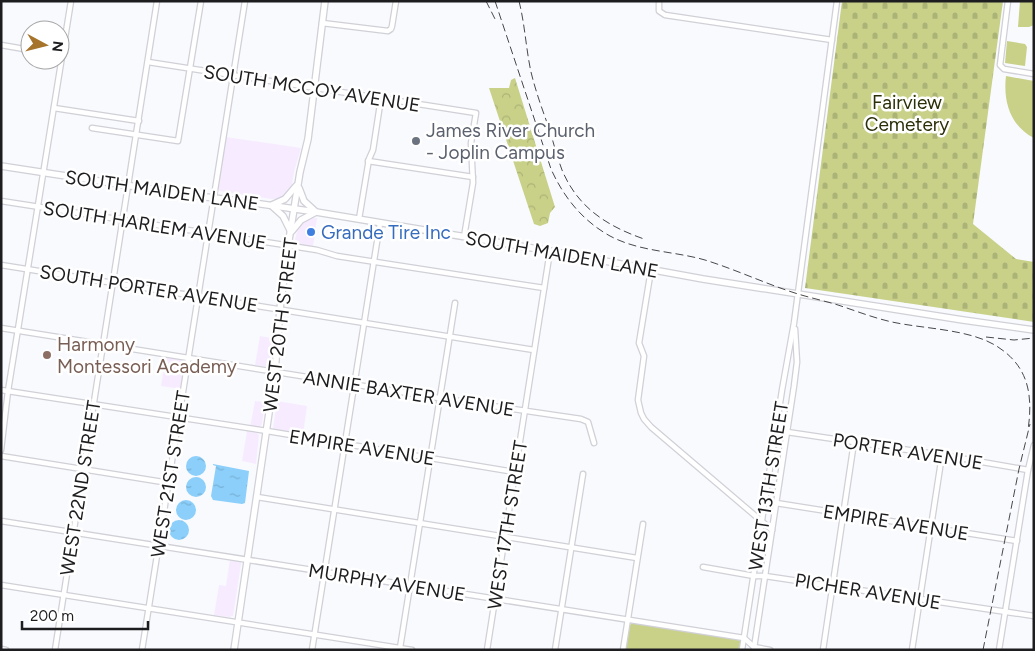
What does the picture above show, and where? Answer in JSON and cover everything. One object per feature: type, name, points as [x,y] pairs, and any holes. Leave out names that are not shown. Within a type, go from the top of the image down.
[{"type":"main road","name":"WEST 20TH STREET","points":[[234,650],[267,432],[288,246],[300,172],[308,139],[325,1]]},
{"type":"main road","name":"SOUTH MAIDEN LANE","points":[[1,166],[316,212],[797,294],[1034,330]]},
{"type":"main road","points":[[298,185],[302,198],[316,212],[300,220],[290,232],[283,216],[271,205],[285,199],[298,185]]},
{"type":"street","points":[[67,20],[71,1]]},
{"type":"street","name":"WEST 22ND STREET","points":[[55,650],[157,1]]},
{"type":"street","points":[[92,128],[178,141],[201,1]]},
{"type":"street","name":"WEST 21ST STREET","points":[[142,650],[245,1]]},
{"type":"street","points":[[322,23],[388,30],[392,26],[396,1]]},
{"type":"street","name":"WEST 13TH STREET","points":[[742,650],[794,323],[837,1]]},
{"type":"street","points":[[1008,1],[999,63],[1004,69],[1034,74]]},
{"type":"street","points":[[659,4],[659,11],[665,15],[832,40]]},
{"type":"street","points":[[1,45],[20,48]]},
{"type":"street","name":"SOUTH MCCOY AVENUE","points":[[148,62],[476,113],[471,143],[473,177]]},
{"type":"street","points":[[1,450],[8,392],[59,70]]},
{"type":"street","points":[[359,219],[368,161],[373,150],[381,98]]},
{"type":"street","points":[[54,108],[139,121]]},
{"type":"street","points":[[368,161],[473,177],[464,237]]},
{"type":"street","name":"SOUTH HARLEM AVENUE","points":[[1,201],[544,288]]},
{"type":"street","points":[[312,650],[380,223]]},
{"type":"street","name":"WEST 17TH STREET","points":[[487,650],[550,252]]},
{"type":"street","name":"SOUTH PORTER AVENUE","points":[[1,264],[534,350]]},
{"type":"street","points":[[651,270],[639,343],[644,356],[638,400],[644,419],[772,530]]},
{"type":"street","points":[[400,649],[455,303]]},
{"type":"street","name":"WEST 13TH STREET","points":[[754,648],[797,362],[794,323]]},
{"type":"street","name":"ANNIE BAXTER AVENUE","points":[[1,328],[586,420],[590,426],[594,443]]},
{"type":"street","name":"EMPIRE AVENUE","points":[[1,390],[515,472]]},
{"type":"street","points":[[777,424],[788,425]]},
{"type":"street","name":"PORTER AVENUE","points":[[787,432],[1028,470]]},
{"type":"street","points":[[775,439],[785,441]]},
{"type":"street","points":[[823,650],[854,442]]},
{"type":"street","points":[[999,650],[1028,470],[1034,445]]},
{"type":"street","points":[[912,650],[942,455]]},
{"type":"street","points":[[1,456],[169,483]]},
{"type":"street","points":[[771,466],[781,468]]},
{"type":"street","points":[[555,650],[583,474]]},
{"type":"street","points":[[768,480],[779,483]]},
{"type":"street","points":[[257,497],[637,558]]},
{"type":"street","name":"EMPIRE AVENUE","points":[[765,507],[775,506],[843,514],[1017,541]]},
{"type":"street","name":"MURPHY AVENUE","points":[[1,520],[744,638]]},
{"type":"street","points":[[623,650],[643,524]]},
{"type":"street","points":[[760,538],[770,540]]},
{"type":"street","name":"PICHER AVENUE","points":[[703,567],[1034,616]]},
{"type":"street","points":[[1,585],[412,650]]},
{"type":"street","points":[[744,638],[754,648],[770,650]]},
{"type":"street","points":[[1,649],[6,650]]},
{"type":"shaded area","points":[[226,137],[301,148],[292,185],[284,196],[271,199],[220,191],[218,189]]},
{"type":"shaded area","points":[[317,218],[313,247],[298,244],[295,240],[298,227],[304,220]]},
{"type":"shaded area","points":[[260,336],[272,338],[270,364],[268,367],[255,365]]},
{"type":"shaded area","points":[[166,357],[185,361],[181,389],[161,386]]},
{"type":"shaded area","points":[[255,401],[265,402],[262,424],[258,428],[250,427]]},
{"type":"shaded area","points":[[277,401],[307,406],[303,435],[276,431],[273,428]]},
{"type":"shaded area","points":[[247,431],[259,435],[256,464],[242,461]]},
{"type":"shaded area","points":[[230,559],[241,562],[233,616],[214,615],[219,585],[226,586]]},
{"type":"green space","name":"Fairview Cemetery","points":[[842,1],[1003,1],[973,224],[1016,259],[1034,262],[1034,322],[805,288]]},
{"type":"green space","points":[[1020,1],[1034,1],[1034,25],[1018,27]]},
{"type":"green space","points":[[1007,41],[1025,44],[1027,47],[1025,66],[1005,63]]},
{"type":"green space","points":[[1006,76],[1034,81],[1034,138],[1019,127],[1010,112],[1006,95]]},
{"type":"green space","points":[[515,78],[555,207],[550,213],[548,223],[540,226],[534,224],[489,88],[509,88],[511,80]]},
{"type":"green space","points":[[634,623],[739,640],[741,642],[740,650],[626,650],[630,625]]},
{"type":"water","points":[[196,456],[203,459],[206,466],[203,473],[196,476],[189,473],[186,466],[189,459]]},
{"type":"water","points":[[213,464],[249,471],[245,503],[213,500],[211,496],[216,466]]},
{"type":"water","points":[[196,477],[203,480],[206,487],[203,494],[196,497],[189,494],[186,487],[189,480]]},
{"type":"water","points":[[186,500],[193,503],[196,510],[193,517],[186,520],[179,517],[176,510],[179,503]]},
{"type":"water","points":[[179,520],[186,523],[189,530],[186,537],[179,540],[172,537],[169,530],[172,523]]},
{"type":"railway","points":[[486,1],[495,19]]},
{"type":"railway","points":[[495,1],[551,169],[568,199],[591,223],[610,236],[633,245],[705,260],[786,290],[892,322],[947,330],[975,336],[987,341],[1008,355],[1022,373],[1029,394],[1028,430]]},
{"type":"railway","points":[[519,1],[533,80],[562,170],[576,195],[595,214],[618,228],[644,239]]},
{"type":"railway","points":[[986,337],[1014,340],[1034,338]]},
{"type":"railway","points":[[983,650],[1019,469],[1030,424]]},
{"type":"place","name":"James River Church - Joplin Campus","points":[[416,141]]},
{"type":"place","name":"Grande Tire Inc","points":[[311,232]]},
{"type":"place","name":"Harmony Montessori Academy","points":[[47,355]]}]
